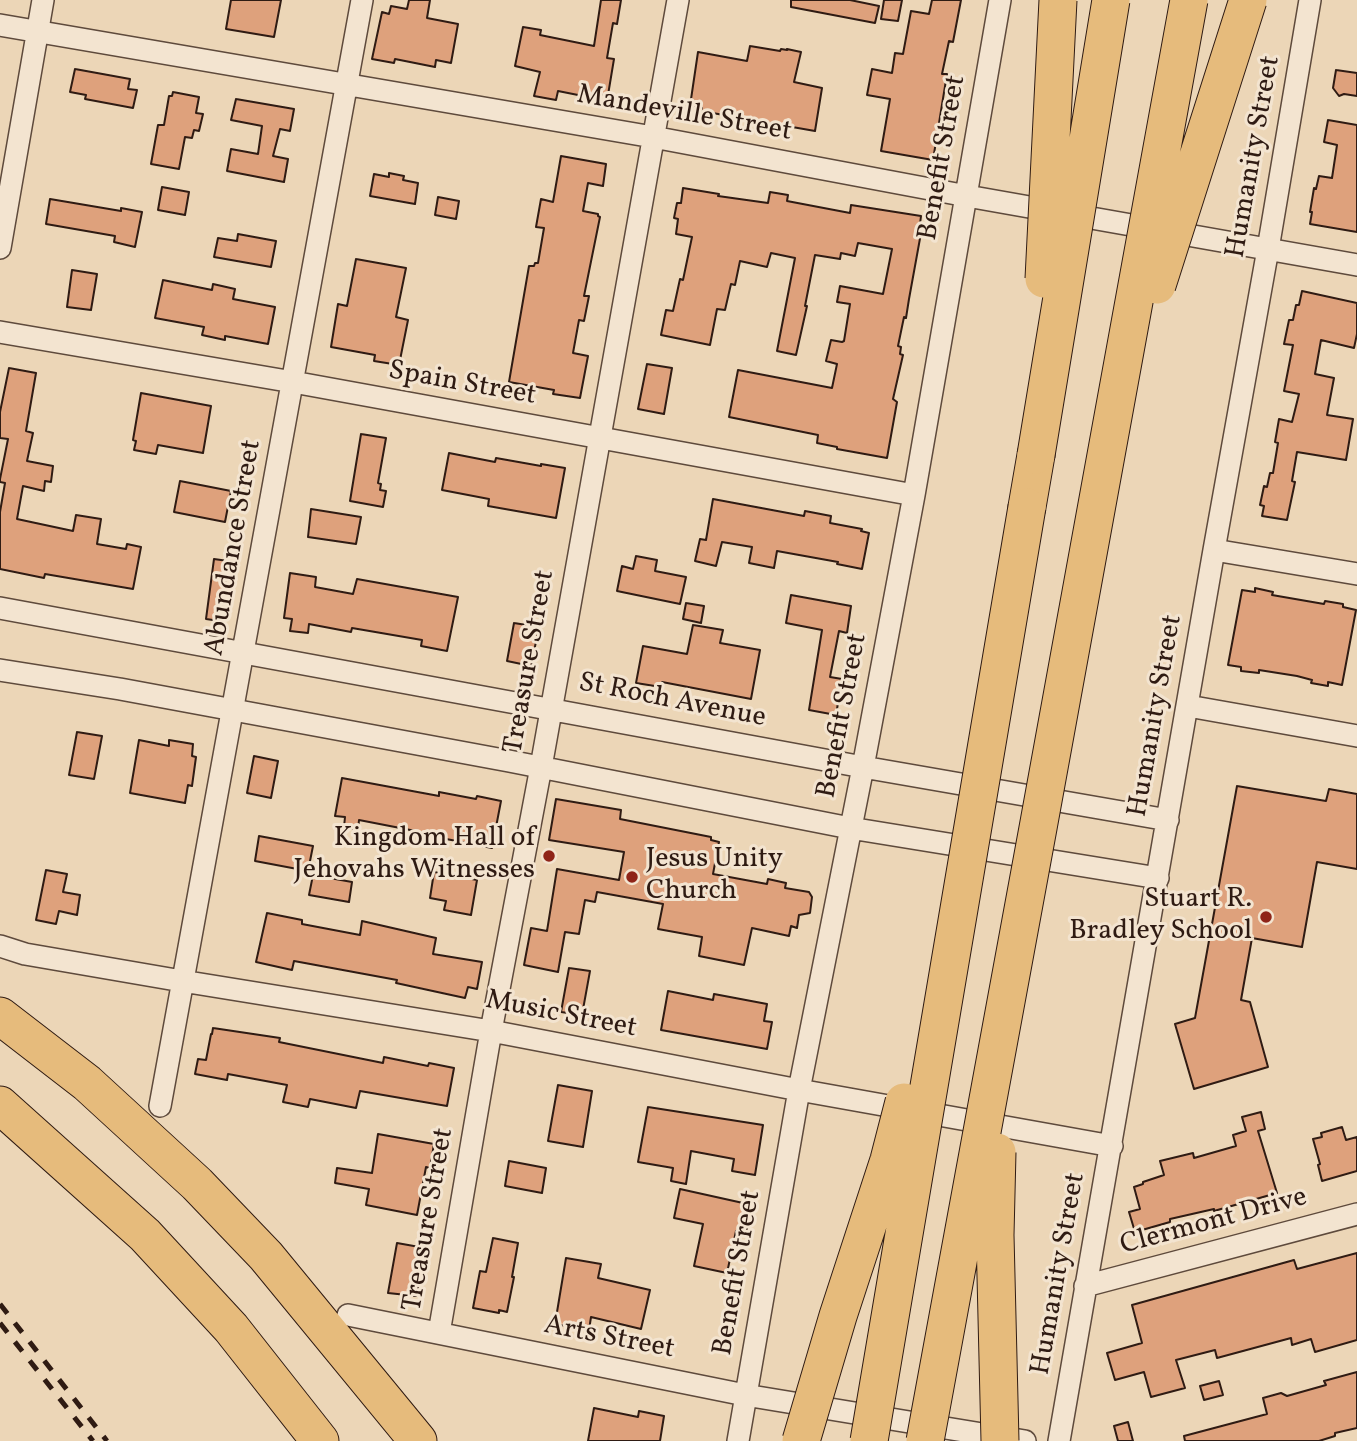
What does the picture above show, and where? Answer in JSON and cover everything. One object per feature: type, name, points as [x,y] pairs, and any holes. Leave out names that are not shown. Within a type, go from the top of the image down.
[{"type":"highway","points":[[1036,455],[1058,0]]},
{"type":"highway","points":[[869,1441],[1111,0]]},
{"type":"highway","points":[[925,1441],[1189,0]]},
{"type":"highway","points":[[1113,419],[1248,0]]},
{"type":"highway","points":[[1000,1441],[995,1236],[998,1132],[1038,828]]},
{"type":"highway","points":[[801,1441],[889,1160],[963,881]]},
{"type":"highway","points":[[0,1016],[87,1083],[197,1184],[266,1256],[418,1441]]},
{"type":"highway","points":[[0,1105],[145,1235],[231,1328],[320,1441]]},
{"type":"street","points":[[0,248],[43,0]]},
{"type":"street","name":"Abundance Street","points":[[160,1106],[362,0]]},
{"type":"street","name":"Treasure Street","points":[[439,1333],[491,1031],[678,0]]},
{"type":"street","name":"Benefit Street","points":[[738,1441],[799,1090],[914,495],[1000,0]]},
{"type":"street","name":"Humanity Street","points":[[1059,1441],[1310,0]]},
{"type":"street","name":"Mandeville Street","points":[[0,25],[653,137],[1357,265]]},
{"type":"street","name":"Spain Street","points":[[0,332],[293,382],[914,495]]},
{"type":"street","points":[[1214,550],[1357,574]]},
{"type":"street","name":"St Roch Avenue","points":[[0,608],[863,767],[1168,820]]},
{"type":"street","points":[[0,670],[541,767],[850,828],[1158,878]]},
{"type":"street","points":[[1188,706],[1357,736]]},
{"type":"street","name":"Music Street","points":[[0,946],[25,954],[491,1031],[1112,1146]]},
{"type":"street","name":"Clermont Drive","points":[[1085,1286],[1357,1214]]},
{"type":"street","name":"Arts Street","points":[[348,1315],[746,1395],[1025,1441]]},
{"type":"building","points":[[231,0],[281,0],[274,37],[226,29]]},
{"type":"building","points":[[409,0],[430,0],[427,18],[458,24],[451,63],[436,60],[435,67],[395,59],[394,63],[372,59],[382,12],[389,14],[391,6],[407,9]]},
{"type":"building","points":[[601,0],[621,0],[617,24],[613,23],[607,58],[614,59],[608,95],[584,93],[583,96],[558,91],[556,100],[534,96],[540,72],[515,66],[523,27],[541,30],[540,35],[594,46]]},
{"type":"building","points":[[791,0],[850,0],[879,6],[875,23],[791,7]]},
{"type":"building","points":[[884,0],[902,0],[898,21],[881,19]]},
{"type":"building","points":[[932,0],[961,0],[953,42],[949,41],[942,74],[947,74],[933,160],[881,151],[890,99],[867,95],[872,69],[892,73],[895,53],[903,54],[911,11],[929,14]]},
{"type":"building","points":[[750,46],[801,52],[794,82],[822,88],[815,131],[701,111],[702,108],[690,106],[698,52],[747,61]]},
{"type":"building","points":[[75,69],[130,79],[128,89],[137,90],[133,108],[85,99],[86,95],[70,92]]},
{"type":"building","points":[[1336,70],[1357,73],[1357,96],[1339,96],[1333,88]]},
{"type":"building","points":[[173,92],[199,97],[196,113],[203,114],[199,131],[194,130],[192,138],[185,137],[179,169],[151,164],[158,125],[164,125],[169,96],[172,96]]},
{"type":"building","points":[[236,99],[294,109],[290,131],[280,129],[273,156],[288,159],[284,182],[227,171],[231,149],[258,154],[262,126],[231,120]]},
{"type":"building","points":[[1328,120],[1357,125],[1357,232],[1310,224],[1314,188],[1316,189],[1319,176],[1332,178],[1337,145],[1324,142]]},
{"type":"building","points":[[561,156],[606,164],[603,186],[588,183],[583,211],[598,214],[600,217],[584,296],[589,296],[584,321],[579,320],[573,353],[588,356],[580,398],[509,382],[529,266],[538,263],[544,228],[536,227],[541,199],[553,202]]},
{"type":"building","points":[[389,173],[418,183],[415,204],[370,196],[374,174],[389,177]]},
{"type":"building","points":[[162,187],[189,192],[185,215],[158,210]]},
{"type":"building","points":[[683,188],[768,203],[770,192],[788,195],[787,201],[850,213],[851,205],[921,216],[921,233],[906,318],[904,317],[898,346],[901,347],[900,354],[903,355],[893,399],[897,402],[887,458],[817,443],[818,435],[729,417],[738,370],[832,388],[837,364],[826,361],[831,340],[844,341],[850,304],[837,302],[840,286],[883,294],[892,249],[858,243],[855,256],[841,253],[840,259],[815,255],[796,355],[777,351],[795,258],[771,253],[767,267],[740,261],[735,285],[731,284],[725,310],[717,309],[710,345],[661,335],[666,310],[673,311],[680,279],[683,280],[692,237],[676,234],[678,219],[674,218],[677,203],[681,203]]},
{"type":"building","points":[[438,197],[459,201],[456,219],[435,215]]},
{"type":"building","points":[[50,199],[142,212],[135,247],[114,242],[115,236],[46,224]]},
{"type":"building","points":[[238,234],[276,241],[271,267],[214,257],[218,238],[237,241]]},
{"type":"building","points":[[356,259],[406,268],[396,317],[408,320],[399,365],[374,361],[375,355],[331,347],[338,304],[347,306]]},
{"type":"building","points":[[72,270],[97,274],[91,310],[67,307]]},
{"type":"building","points":[[163,280],[212,290],[213,284],[235,289],[233,299],[275,307],[268,344],[225,336],[225,340],[202,335],[204,327],[155,318]]},
{"type":"building","points":[[1302,291],[1357,303],[1354,348],[1321,340],[1315,374],[1334,378],[1327,415],[1353,419],[1346,460],[1297,452],[1292,481],[1295,482],[1287,520],[1262,516],[1264,506],[1260,505],[1264,486],[1267,487],[1270,473],[1273,473],[1279,419],[1292,422],[1299,394],[1284,391],[1293,345],[1284,344],[1289,320],[1293,320]]},
{"type":"building","points":[[647,364],[672,368],[664,414],[638,409]]},
{"type":"building","points":[[9,368],[36,373],[26,431],[33,433],[27,461],[53,466],[51,482],[45,481],[44,491],[23,486],[17,519],[73,531],[76,515],[101,519],[97,544],[126,549],[127,544],[141,547],[133,589],[45,574],[44,578],[0,569],[0,512],[5,483],[0,482],[0,479],[8,439],[0,438],[0,412]]},
{"type":"building","points":[[141,393],[211,406],[203,453],[158,445],[156,454],[134,450],[136,441],[133,440]]},
{"type":"building","points":[[361,434],[386,438],[378,483],[381,484],[380,490],[386,491],[383,507],[350,501]]},
{"type":"building","points":[[449,453],[495,462],[496,458],[565,468],[556,518],[488,506],[489,499],[442,490]]},
{"type":"building","points":[[180,481],[231,491],[225,522],[174,512]]},
{"type":"building","points":[[713,499],[804,516],[805,511],[831,516],[830,523],[862,529],[861,531],[869,533],[862,569],[777,551],[774,568],[749,563],[752,547],[722,542],[716,566],[695,561],[700,539],[706,540]]},
{"type":"building","points":[[311,509],[361,517],[356,544],[308,537]]},
{"type":"building","points":[[636,556],[657,560],[655,571],[686,577],[680,604],[617,591],[622,566],[633,569]]},
{"type":"building","points":[[214,559],[228,561],[220,621],[206,619]]},
{"type":"building","points":[[290,573],[316,577],[315,587],[353,594],[357,579],[458,597],[447,651],[421,646],[422,640],[352,628],[351,632],[309,624],[308,633],[290,631],[292,619],[284,618]]},
{"type":"building","points":[[1255,588],[1273,592],[1272,595],[1324,604],[1325,601],[1343,604],[1343,607],[1356,610],[1342,685],[1311,683],[1312,680],[1297,676],[1259,670],[1259,673],[1241,671],[1241,667],[1228,665],[1242,590],[1255,592]]},
{"type":"building","points":[[791,595],[851,606],[847,633],[839,631],[830,677],[842,679],[836,715],[809,710],[822,630],[786,623]]},
{"type":"building","points":[[686,603],[704,606],[701,623],[683,619]]},
{"type":"building","points":[[514,623],[539,627],[531,666],[507,661]]},
{"type":"building","points":[[693,625],[723,630],[720,643],[760,650],[751,699],[662,682],[661,687],[636,683],[643,646],[687,654]]},
{"type":"building","points":[[77,732],[102,736],[94,779],[69,775]]},
{"type":"building","points":[[139,740],[169,746],[169,740],[193,744],[192,756],[196,757],[192,786],[188,785],[185,803],[130,793]]},
{"type":"building","points":[[254,756],[278,761],[271,798],[247,793]]},
{"type":"building","points":[[342,778],[439,796],[439,792],[501,801],[492,848],[359,820],[358,830],[344,827],[345,817],[335,816]]},
{"type":"building","points":[[1237,786],[1326,801],[1329,789],[1357,794],[1357,869],[1317,862],[1302,947],[1252,938],[1241,1000],[1250,1002],[1268,1067],[1194,1089],[1175,1024],[1195,1018]]},
{"type":"building","points":[[556,799],[621,810],[620,819],[711,837],[711,840],[719,842],[713,874],[767,884],[768,879],[786,883],[785,888],[809,892],[812,897],[810,913],[799,915],[797,928],[791,926],[789,936],[752,928],[744,965],[699,956],[702,937],[658,929],[663,904],[597,892],[595,902],[585,900],[579,934],[565,932],[558,972],[524,965],[531,928],[547,931],[557,869],[619,880],[624,852],[549,840]]},
{"type":"building","points":[[259,836],[313,846],[308,871],[255,861]]},
{"type":"building","points":[[46,870],[67,874],[63,892],[80,895],[77,915],[59,911],[56,924],[36,920]]},
{"type":"building","points":[[434,872],[477,880],[471,915],[444,910],[446,901],[430,898]]},
{"type":"building","points":[[313,875],[352,882],[349,902],[309,895]]},
{"type":"building","points":[[267,913],[302,920],[302,924],[360,935],[362,921],[436,938],[433,954],[482,962],[477,989],[468,987],[465,998],[396,983],[397,980],[294,961],[292,970],[256,962]]},
{"type":"building","points":[[569,968],[590,971],[582,1015],[561,1012]]},
{"type":"building","points":[[668,991],[713,1000],[714,994],[767,1004],[764,1021],[772,1022],[767,1049],[661,1030]]},
{"type":"building","points":[[213,1028],[280,1038],[279,1042],[383,1063],[384,1057],[454,1068],[447,1106],[360,1091],[356,1108],[310,1099],[308,1107],[283,1102],[287,1085],[228,1074],[227,1080],[195,1074],[198,1059],[206,1060]]},
{"type":"building","points":[[558,1085],[592,1091],[583,1147],[548,1141]]},
{"type":"building","points":[[648,1107],[763,1125],[755,1175],[732,1171],[734,1159],[691,1151],[686,1184],[671,1181],[673,1168],[638,1162]]},
{"type":"building","points":[[1261,1112],[1265,1129],[1258,1131],[1277,1193],[1214,1211],[1170,1219],[1170,1222],[1135,1232],[1129,1212],[1140,1209],[1134,1187],[1164,1175],[1160,1161],[1193,1153],[1194,1158],[1236,1146],[1233,1135],[1246,1131],[1242,1117]]},
{"type":"building","points":[[1342,1127],[1346,1140],[1357,1137],[1357,1171],[1322,1181],[1313,1139],[1322,1137],[1321,1133]]},
{"type":"building","points":[[378,1134],[434,1144],[430,1168],[426,1167],[417,1215],[366,1205],[369,1189],[335,1183],[337,1168],[372,1173]]},
{"type":"building","points":[[509,1161],[546,1168],[542,1193],[505,1186]]},
{"type":"building","points":[[680,1189],[752,1205],[746,1233],[736,1231],[727,1273],[694,1266],[703,1224],[674,1218]]},
{"type":"building","points":[[493,1238],[518,1243],[507,1312],[473,1308],[480,1271],[486,1272]]},
{"type":"building","points":[[397,1243],[425,1248],[416,1296],[388,1293]]},
{"type":"building","points":[[1357,1253],[1357,1340],[1315,1352],[1311,1339],[1292,1345],[1291,1338],[1217,1358],[1215,1350],[1176,1360],[1185,1388],[1151,1397],[1144,1372],[1115,1380],[1107,1353],[1142,1343],[1132,1305],[1294,1260],[1297,1269]]},
{"type":"building","points":[[566,1258],[601,1264],[598,1278],[650,1290],[641,1329],[591,1317],[589,1330],[555,1324]]},
{"type":"building","points":[[1357,1372],[1357,1428],[1335,1433],[1335,1436],[1319,1441],[1185,1441],[1184,1436],[1267,1414],[1263,1398],[1281,1393],[1287,1396],[1326,1385],[1324,1381]]},
{"type":"building","points":[[1219,1381],[1223,1395],[1204,1400],[1200,1386]]},
{"type":"building","points":[[594,1408],[638,1417],[639,1411],[664,1416],[660,1441],[588,1441]]},
{"type":"building","points":[[1128,1422],[1133,1441],[1118,1441],[1114,1426]]},
{"type":"railway","points":[[0,1304],[107,1441]]},
{"type":"railway","points":[[0,1323],[93,1441]]},
{"type":"place","name":"Kingdom Hall of Jehovahs Witnesses","points":[[549,856]]},
{"type":"place","name":"Jesus Unity Church","points":[[632,877]]},
{"type":"place","name":"Stuart R. Bradley School","points":[[1266,917]]}]
